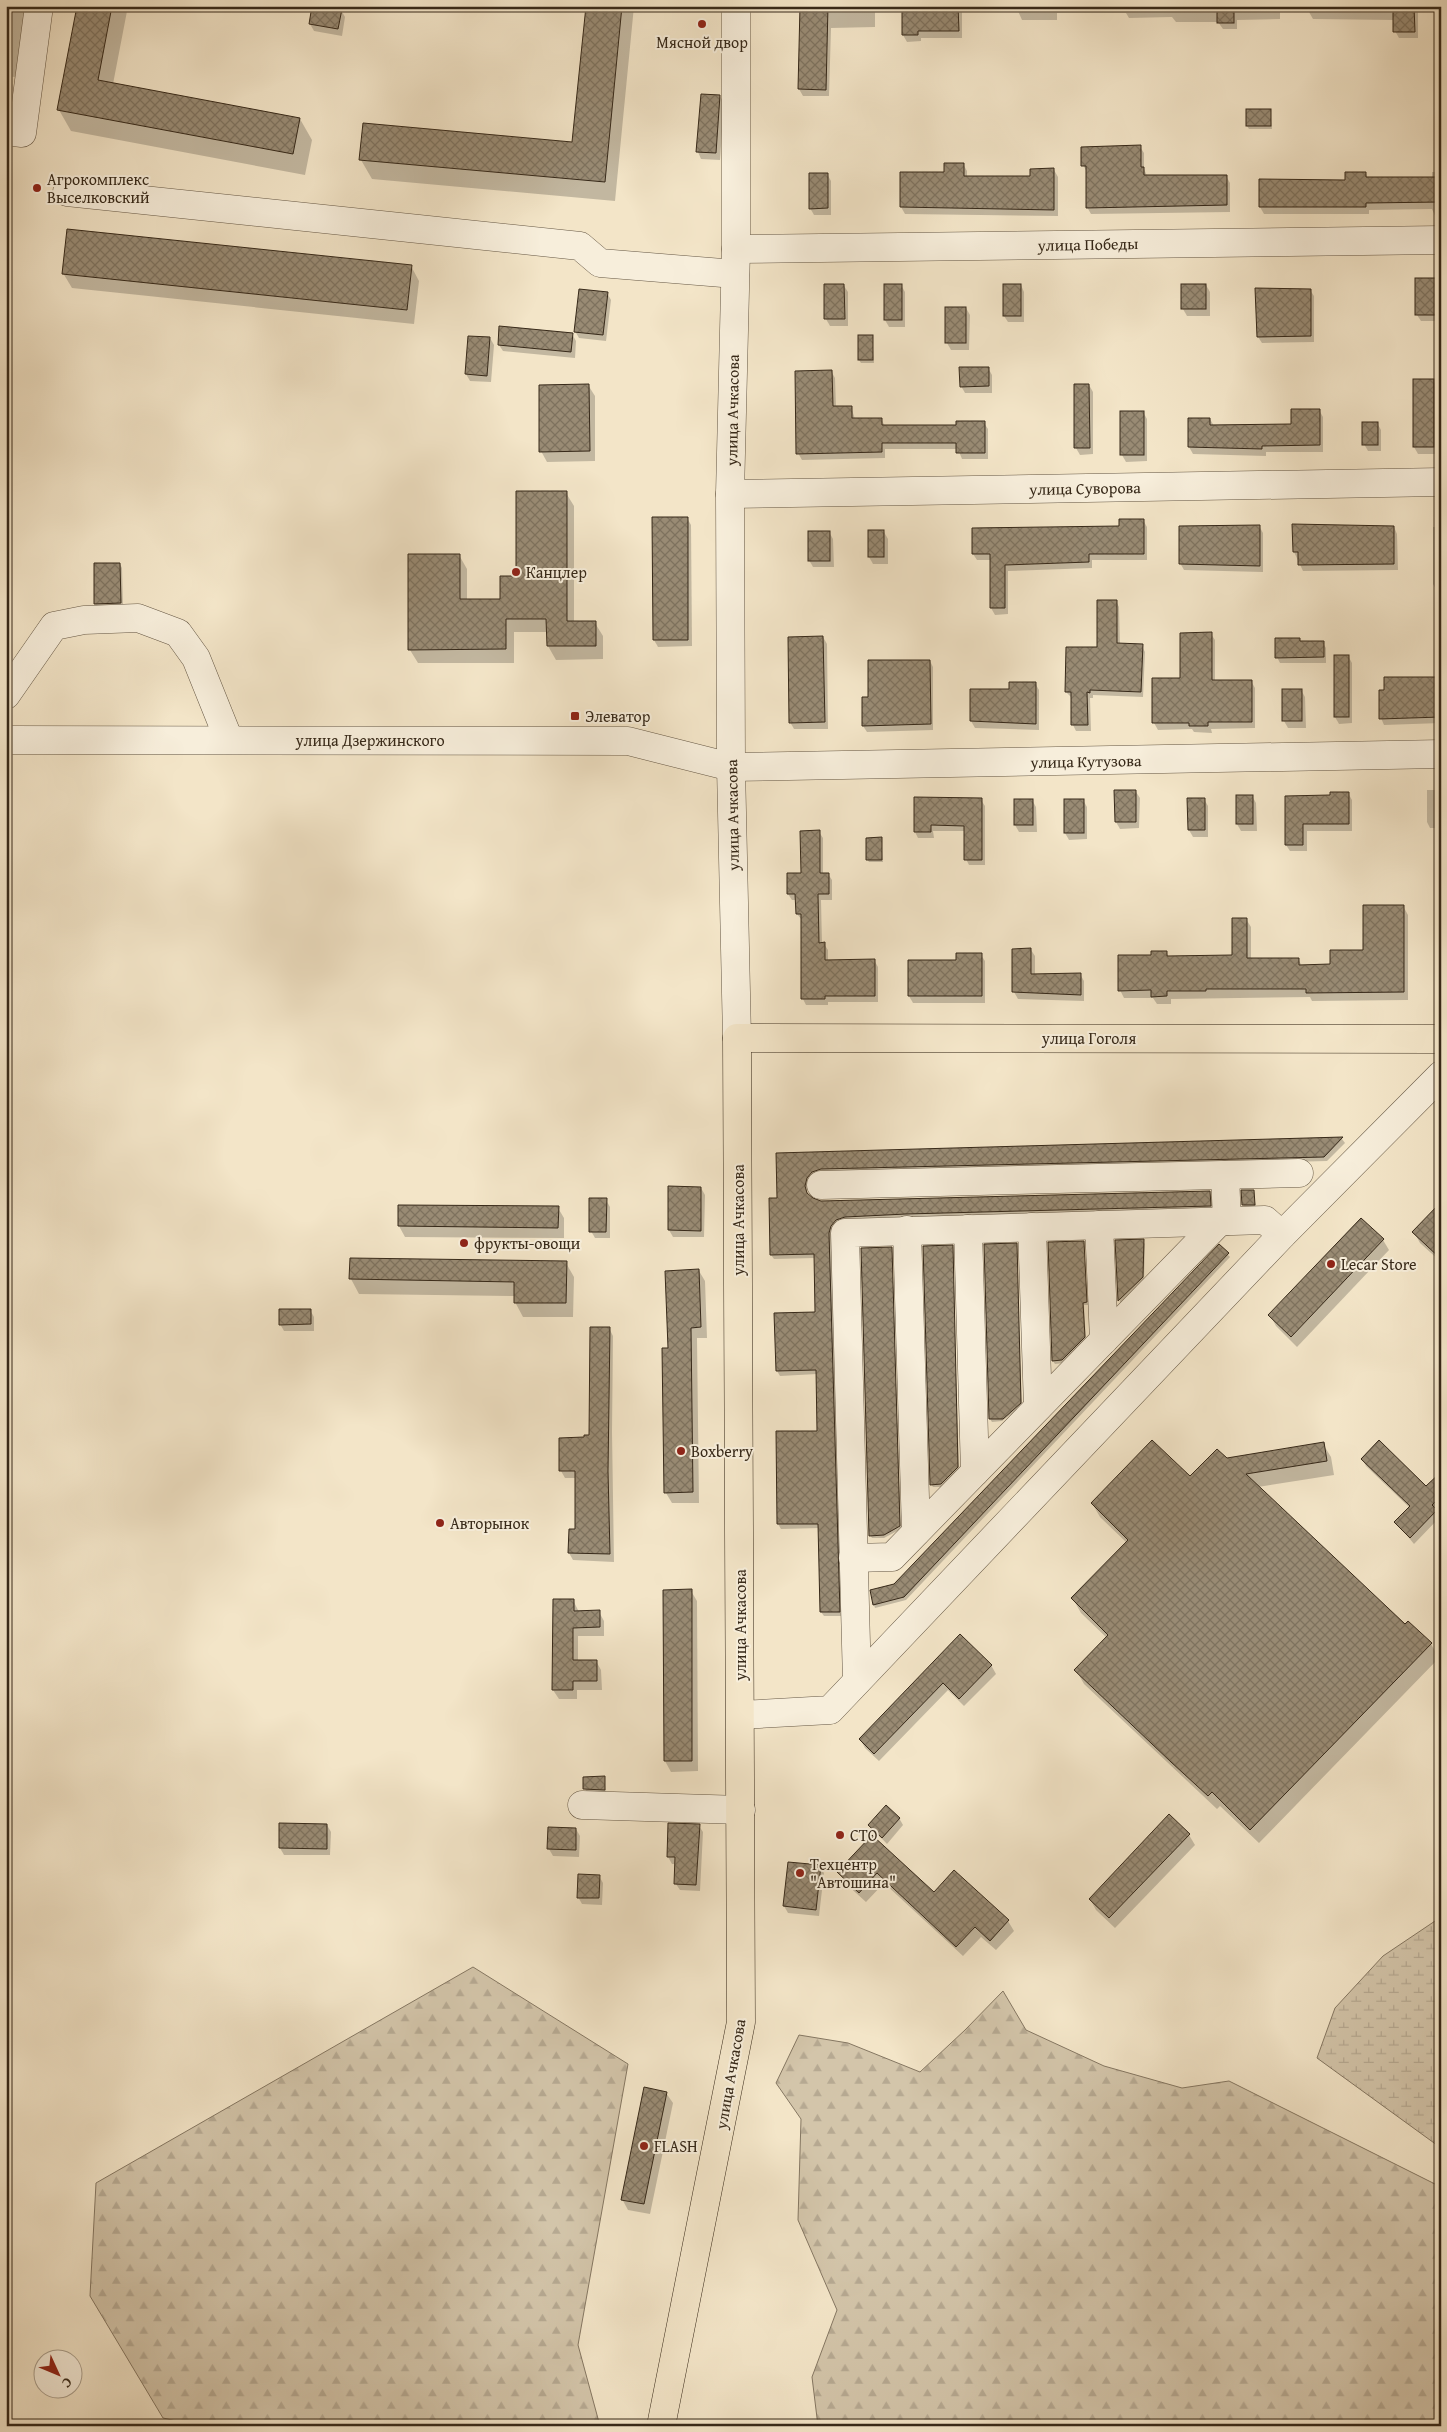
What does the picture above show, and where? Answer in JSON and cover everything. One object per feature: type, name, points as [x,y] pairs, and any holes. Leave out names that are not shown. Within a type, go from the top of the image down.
[{"type":"main road","name":"улица Гоголя","points":[[737,1038],[1441,1038]]},
{"type":"main road","name":"улица Ачкасова","points":[[661,2426],[741,2022],[737,1038]]},
{"type":"street","points":[[14,132],[38,6]]},
{"type":"street","name":"улица Ачкасова","points":[[736,6],[736,261],[730,494],[730,767],[737,1038]]},
{"type":"street","name":"улица Победы","points":[[67,192],[580,246],[600,263],[736,261],[1441,240]]},
{"type":"street","name":"улица Суворова","points":[[730,494],[1441,482]]},
{"type":"street","points":[[6,695],[54,626],[84,620],[138,618],[178,633],[196,658],[229,740]]},
{"type":"street","name":"улица Дзержинского","points":[[6,740],[628,741],[730,767]]},
{"type":"street","name":"улица Кутузова","points":[[730,767],[1441,754]]},
{"type":"street","points":[[741,1715],[830,1710],[1282,1236],[1441,1075]]},
{"type":"street","points":[[821,1185],[1299,1173]]},
{"type":"street","points":[[853,1558],[892,1557],[1104,1340],[1224,1221],[1225,1175]]},
{"type":"street","points":[[857,1682],[844,1232],[1265,1220],[1282,1236]]},
{"type":"street","points":[[1100,1225],[1104,1340]]},
{"type":"street","points":[[1032,1227],[1038,1407]]},
{"type":"street","points":[[968,1229],[975,1472]]},
{"type":"street","points":[[907,1230],[916,1532]]},
{"type":"street","points":[[582,1805],[741,1810]]},
{"type":"green space","points":[[1441,1917],[1441,2148],[1317,2058],[1335,2008],[1383,1956]]},
{"type":"green space","points":[[473,1967],[628,2064],[578,2345],[600,2426],[199,2426],[163,2418],[90,2296],[96,2183]]},
{"type":"green space","points":[[1003,1991],[1026,2030],[1104,2066],[1182,2088],[1229,2081],[1441,2187],[1441,2426],[818,2426],[812,2377],[837,2310],[798,2220],[801,2119],[776,2083],[799,2035],[848,2043],[920,2072]]},
{"type":"building","points":[[77,6],[112,6],[98,80],[300,118],[293,154],[57,110]]},
{"type":"building","points":[[312,6],[342,9],[338,29],[309,24]]},
{"type":"building","points":[[586,6],[622,6],[605,182],[359,160],[363,123],[572,142]]},
{"type":"building","points":[[800,6],[828,6],[826,90],[798,89]]},
{"type":"building","points":[[902,6],[958,6],[959,31],[918,31],[918,35],[902,35]]},
{"type":"building","points":[[1217,6],[1234,6],[1234,23],[1217,23]]},
{"type":"building","points":[[1393,6],[1414,6],[1415,32],[1393,32]]},
{"type":"building","points":[[701,94],[720,95],[716,153],[696,152]]},
{"type":"building","points":[[1246,109],[1271,109],[1271,126],[1246,126]]},
{"type":"building","points":[[1141,145],[1141,167],[1144,167],[1144,175],[1227,175],[1227,205],[1086,208],[1086,166],[1081,166],[1081,147]]},
{"type":"building","points":[[944,163],[964,163],[964,176],[1030,176],[1030,169],[1054,168],[1054,210],[900,207],[900,172],[944,172]]},
{"type":"building","points":[[1345,172],[1366,172],[1366,177],[1441,177],[1441,202],[1366,203],[1366,207],[1259,207],[1259,179],[1345,180]]},
{"type":"building","points":[[809,173],[828,173],[828,208],[809,209]]},
{"type":"building","points":[[67,229],[412,265],[407,310],[62,274]]},
{"type":"building","points":[[1415,278],[1440,278],[1440,315],[1415,315]]},
{"type":"building","points":[[824,284],[844,284],[845,319],[824,319]]},
{"type":"building","points":[[884,284],[902,284],[902,320],[884,320]]},
{"type":"building","points":[[1003,284],[1021,284],[1021,316],[1003,316]]},
{"type":"building","points":[[1181,284],[1206,284],[1206,309],[1181,309]]},
{"type":"building","points":[[1255,288],[1311,289],[1311,336],[1257,337]]},
{"type":"building","points":[[579,289],[608,292],[603,335],[574,332]]},
{"type":"building","points":[[945,307],[966,307],[966,343],[945,343]]},
{"type":"building","points":[[499,326],[573,333],[571,352],[498,345]]},
{"type":"building","points":[[858,335],[873,335],[873,360],[858,360]]},
{"type":"building","points":[[468,336],[490,337],[487,376],[465,374]]},
{"type":"building","points":[[959,367],[989,367],[989,386],[960,387]]},
{"type":"building","points":[[832,370],[833,406],[852,406],[852,418],[882,418],[882,425],[956,425],[956,421],[985,421],[985,453],[956,453],[956,443],[882,443],[882,452],[796,454],[795,371]]},
{"type":"building","points":[[1413,379],[1434,379],[1434,447],[1413,447]]},
{"type":"building","points":[[589,384],[590,451],[539,452],[539,385]]},
{"type":"building","points":[[1074,384],[1089,384],[1090,448],[1074,448]]},
{"type":"building","points":[[1291,409],[1320,409],[1320,445],[1262,446],[1262,449],[1188,447],[1188,418],[1210,418],[1210,425],[1291,424]]},
{"type":"building","points":[[1120,411],[1144,411],[1144,455],[1120,455]]},
{"type":"building","points":[[1362,422],[1378,422],[1378,445],[1362,445]]},
{"type":"building","points":[[516,491],[567,491],[567,621],[596,621],[596,646],[547,646],[546,619],[506,619],[506,649],[408,650],[408,554],[460,554],[460,599],[500,599],[500,576],[516,576]]},
{"type":"building","points":[[652,517],[688,517],[688,640],[653,640]]},
{"type":"building","points":[[1119,519],[1144,519],[1144,554],[1089,554],[1089,562],[1005,565],[1005,608],[990,608],[990,554],[972,554],[972,528],[1119,526]]},
{"type":"building","points":[[1292,524],[1394,526],[1394,564],[1298,565],[1298,552],[1293,552]]},
{"type":"building","points":[[1260,525],[1260,566],[1179,564],[1179,526]]},
{"type":"building","points":[[868,530],[884,530],[884,557],[868,557]]},
{"type":"building","points":[[808,531],[830,531],[830,561],[808,561]]},
{"type":"building","points":[[94,563],[120,563],[121,603],[94,604]]},
{"type":"building","points":[[1097,600],[1117,600],[1117,643],[1143,644],[1141,692],[1090,690],[1090,693],[1087,692],[1088,725],[1071,725],[1071,692],[1065,692],[1066,647],[1097,647]]},
{"type":"building","points":[[1212,632],[1212,680],[1252,680],[1252,722],[1208,722],[1208,726],[1189,726],[1189,723],[1152,723],[1152,678],[1180,678],[1180,633]]},
{"type":"building","points":[[823,636],[825,722],[789,723],[788,637]]},
{"type":"building","points":[[1275,638],[1300,638],[1300,641],[1324,641],[1324,657],[1275,658]]},
{"type":"building","points":[[1334,655],[1349,655],[1349,717],[1334,717]]},
{"type":"building","points":[[868,660],[930,660],[931,724],[862,726],[862,697],[868,697]]},
{"type":"building","points":[[1384,677],[1441,677],[1441,717],[1379,719],[1379,690],[1384,690]]},
{"type":"building","points":[[1009,682],[1036,682],[1036,724],[970,721],[970,689],[1009,689]]},
{"type":"building","points":[[1282,689],[1302,689],[1302,721],[1282,721]]},
{"type":"building","points":[[1114,790],[1136,790],[1136,822],[1115,822]]},
{"type":"building","points":[[1330,792],[1349,792],[1349,824],[1303,824],[1303,845],[1285,845],[1285,796],[1330,795]]},
{"type":"building","points":[[1236,795],[1253,795],[1253,824],[1236,824]]},
{"type":"building","points":[[914,797],[982,798],[982,860],[964,860],[964,826],[931,825],[931,832],[914,832]]},
{"type":"building","points":[[1187,798],[1205,798],[1205,830],[1188,830]]},
{"type":"building","points":[[1014,799],[1033,799],[1033,825],[1014,825]]},
{"type":"building","points":[[1064,799],[1084,799],[1084,833],[1064,833]]},
{"type":"building","points":[[820,830],[820,873],[829,873],[829,894],[818,894],[819,943],[825,942],[825,960],[875,959],[875,996],[825,996],[825,999],[801,999],[801,914],[796,914],[795,894],[787,894],[787,873],[801,873],[800,831]]},
{"type":"building","points":[[882,837],[882,860],[866,860],[866,838]]},
{"type":"building","points":[[1363,905],[1404,905],[1404,992],[1306,993],[1306,989],[1206,989],[1206,991],[1167,991],[1167,996],[1151,997],[1151,990],[1118,991],[1118,955],[1151,955],[1151,951],[1167,951],[1167,956],[1232,955],[1232,918],[1247,918],[1247,958],[1299,958],[1299,965],[1330,964],[1330,950],[1363,950]]},
{"type":"building","points":[[1031,948],[1031,974],[1081,973],[1081,995],[1012,992],[1012,949]]},
{"type":"building","points":[[956,953],[982,953],[982,996],[908,996],[908,960],[956,960]]},
{"type":"building","points":[[1343,1137],[1324,1157],[821,1169],[812,1172],[807,1178],[805,1186],[807,1193],[821,1201],[1210,1191],[1211,1206],[906,1214],[845,1217],[836,1220],[831,1226],[829,1233],[840,1612],[820,1612],[818,1524],[777,1524],[776,1431],[817,1431],[816,1370],[776,1371],[774,1313],[815,1312],[814,1254],[770,1255],[769,1198],[777,1198],[776,1153]]},
{"type":"building","points":[[668,1186],[701,1187],[701,1231],[668,1230]]},
{"type":"building","points":[[1241,1190],[1254,1190],[1255,1205],[1242,1205]]},
{"type":"building","points":[[589,1198],[607,1198],[606,1232],[589,1232]]},
{"type":"building","points":[[1441,1202],[1441,1259],[1412,1232]]},
{"type":"building","points":[[398,1205],[559,1206],[558,1228],[398,1226]]},
{"type":"building","points":[[1361,1218],[1384,1239],[1291,1337],[1268,1315]]},
{"type":"building","points":[[1144,1239],[1143,1277],[1118,1301],[1115,1240]]},
{"type":"building","points":[[1084,1241],[1087,1302],[1083,1303],[1085,1337],[1062,1360],[1052,1361],[1048,1242]]},
{"type":"building","points":[[1017,1243],[1021,1403],[1003,1419],[989,1419],[984,1244]]},
{"type":"building","points":[[1219,1244],[1229,1253],[904,1597],[873,1605],[870,1590],[894,1584]]},
{"type":"building","points":[[953,1245],[958,1467],[941,1484],[930,1485],[923,1246]]},
{"type":"building","points":[[892,1247],[900,1526],[884,1535],[869,1536],[861,1248]]},
{"type":"building","points":[[350,1258],[567,1261],[566,1303],[514,1303],[514,1282],[349,1279]]},
{"type":"building","points":[[699,1269],[701,1327],[691,1328],[693,1492],[664,1493],[662,1348],[668,1348],[665,1271]]},
{"type":"building","points":[[279,1309],[311,1309],[311,1324],[279,1325]]},
{"type":"building","points":[[590,1327],[610,1327],[608,1471],[610,1554],[568,1553],[569,1529],[575,1529],[575,1471],[559,1471],[559,1438],[589,1435]]},
{"type":"building","points":[[1152,1440],[1190,1476],[1217,1449],[1227,1458],[1324,1442],[1327,1461],[1246,1474],[1405,1624],[1408,1621],[1432,1643],[1250,1830],[1212,1792],[1208,1796],[1074,1670],[1108,1635],[1071,1598],[1128,1540],[1091,1503]]},
{"type":"building","points":[[1379,1440],[1426,1486],[1441,1472],[1441,1496],[1432,1505],[1437,1510],[1410,1538],[1394,1522],[1410,1506],[1361,1459]]},
{"type":"building","points":[[692,1589],[692,1761],[664,1761],[663,1590]]},
{"type":"building","points":[[553,1599],[574,1599],[574,1611],[600,1610],[600,1627],[573,1628],[573,1660],[597,1660],[597,1681],[573,1681],[573,1690],[552,1690]]},
{"type":"building","points":[[960,1634],[992,1665],[959,1699],[943,1683],[874,1754],[859,1739]]},
{"type":"building","points":[[605,1776],[605,1790],[583,1789],[583,1777]]},
{"type":"building","points":[[886,1805],[900,1818],[882,1838],[868,1825]]},
{"type":"building","points":[[1169,1814],[1190,1834],[1109,1918],[1089,1899]]},
{"type":"building","points":[[279,1823],[327,1824],[327,1849],[279,1848]]},
{"type":"building","points":[[668,1823],[700,1824],[696,1885],[674,1884],[675,1857],[667,1857]]},
{"type":"building","points":[[548,1827],[576,1828],[576,1850],[547,1849]]},
{"type":"building","points":[[872,1835],[934,1892],[954,1870],[1009,1920],[990,1941],[975,1927],[956,1947],[877,1873],[859,1893],[837,1872]]},
{"type":"building","points":[[788,1862],[821,1865],[816,1910],[783,1906]]},
{"type":"building","points":[[578,1874],[600,1875],[599,1898],[577,1898]]},
{"type":"building","name":"FLASH","points":[[644,2087],[667,2092],[644,2204],[621,2200]]},
{"type":"place","name":"Мясной двор","points":[[702,24]]},
{"type":"place","name":"Агрокомплекс Выселковский","points":[[37,188]]},
{"type":"place","name":"Канцлер","points":[[516,572]]},
{"type":"place","name":"Элеватор","points":[[575,716]]},
{"type":"place","name":"фрукты-овощи","points":[[464,1243]]},
{"type":"place","name":"Lecar Store","points":[[1331,1264]]},
{"type":"place","name":"Boxberry","points":[[681,1451]]},
{"type":"place","name":"Авторынок","points":[[440,1523]]},
{"type":"place","name":"СТО","points":[[840,1835]]},
{"type":"place","name":"Техцентр \"Автошина\"","points":[[800,1873]]},
{"type":"place","name":"FLASH","points":[[644,2146]]}]
